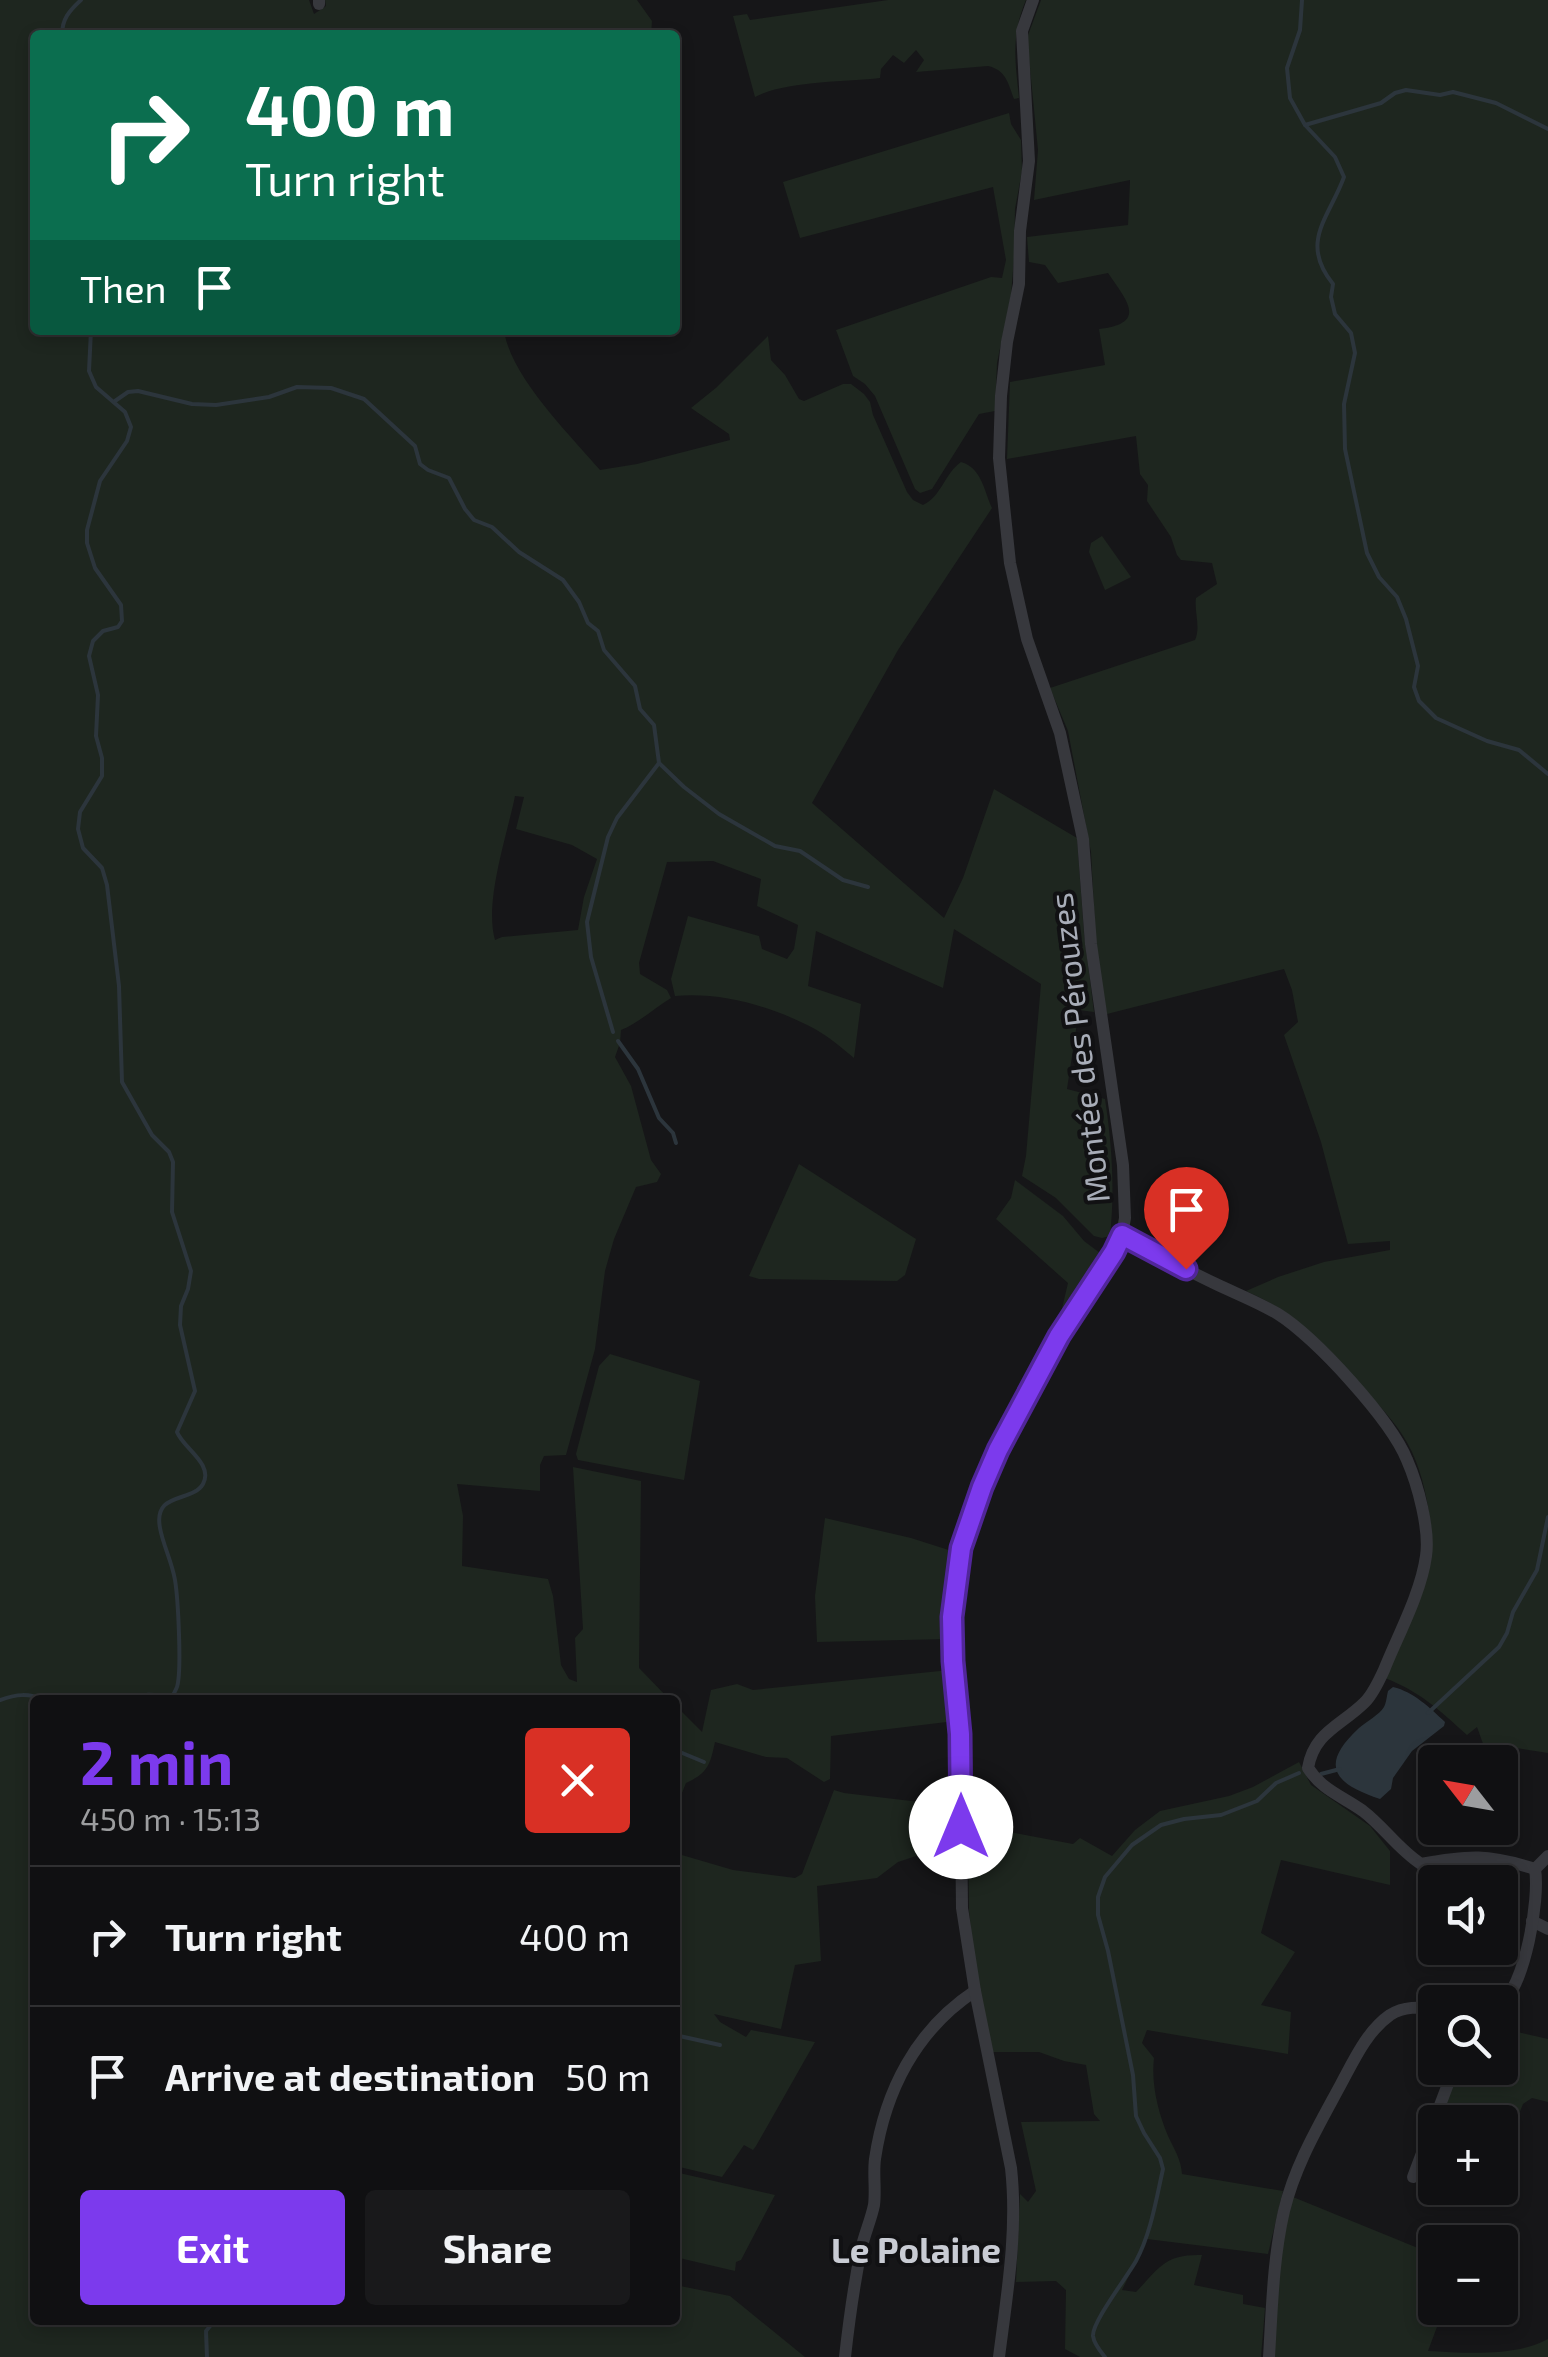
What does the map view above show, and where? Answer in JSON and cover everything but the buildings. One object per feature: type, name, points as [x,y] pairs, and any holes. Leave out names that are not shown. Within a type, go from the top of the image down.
[{"type":"street","name":"Montée des Pérouzes","points":[[999,2357],[1014,2193],[962,1908],[960,1734],[952,1617],[961,1548],[998,1450],[1059,1336],[1114,1252],[1125,1218],[1123,1165],[1090,944],[1083,839],[1060,733],[1026,639],[1010,563],[999,458],[1001,396],[1019,284],[1020,231],[1029,161],[1022,31],[1033,0]]},
{"type":"street","points":[[1122,1235],[1262,1305],[1295,1326],[1368,1401],[1406,1457],[1424,1521],[1427,1554],[1417,1588],[1369,1699],[1321,1737],[1310,1751],[1308,1768],[1317,1782],[1361,1810],[1404,1854],[1421,1864],[1468,1856],[1491,1857],[1535,1869]]},
{"type":"street","points":[[1535,1869],[1548,1856]]},
{"type":"street","points":[[1515,1985],[1532,1921],[1537,1888],[1535,1869]]},
{"type":"street","points":[[1532,1921],[1548,1929]]},
{"type":"street","points":[[845,2357],[858,2267],[874,2200],[875,2157],[890,2098],[920,2041],[975,1991]]},
{"type":"street","points":[[1269,2357],[1278,2237],[1304,2152],[1372,2032],[1388,2016],[1418,2007]]},
{"type":"street","points":[[1413,2177],[1448,2085]]},
{"type":"shaded area","points":[[0,0],[309,0],[314,14],[326,6],[325,0],[637,0],[652,21],[651,30],[30,30],[30,335],[505,335],[529,385],[600,470],[730,440],[729,434],[691,408],[768,336],[771,360],[799,399],[804,401],[843,384],[851,384],[864,394],[913,500],[923,505],[929,501],[961,462],[974,469],[992,508],[898,650],[812,803],[944,918],[963,878],[994,789],[1077,838],[1094,1012],[1079,1010],[1067,1089],[1105,1099],[1112,1167],[1110,1236],[1094,1236],[1056,1198],[1022,1176],[1041,984],[954,929],[943,988],[816,931],[808,986],[861,1004],[854,1058],[815,1029],[765,1008],[712,996],[675,996],[671,979],[688,916],[759,936],[762,949],[787,959],[794,949],[798,925],[757,906],[761,879],[713,861],[667,862],[639,963],[640,974],[667,990],[671,998],[621,1030],[615,1057],[631,1086],[651,1160],[661,1174],[657,1182],[636,1187],[614,1239],[605,1271],[595,1349],[566,1455],[544,1456],[540,1491],[457,1484],[463,1516],[462,1566],[548,1579],[561,1665],[569,1679],[577,1682],[575,1638],[583,1629],[573,1467],[641,1481],[639,1668],[665,1695],[30,1695],[30,2325],[680,2325],[680,2286],[730,2296],[805,2357],[0,2357]],"holes":[[[515,796],[524,797],[516,829],[572,845],[597,859],[578,930],[495,940],[492,907]]]},
{"type":"shaded area","points":[[888,0],[1026,0],[1016,37],[1019,98],[1014,99],[1003,74],[988,66],[916,72],[924,60],[916,50],[904,63],[893,55],[881,69],[880,78],[799,85],[755,97],[733,16],[747,14],[750,20]]},
{"type":"shaded area","points":[[1041,0],[1548,0],[1548,1753],[1518,1748],[1518,1745],[1483,1745],[1477,1727],[1467,1735],[1420,1696],[1385,1678],[1431,1528],[1419,1470],[1397,1427],[1325,1346],[1283,1311],[1246,1291],[1324,1262],[1390,1250],[1390,1241],[1348,1244],[1321,1142],[1284,1035],[1298,1022],[1284,969],[1107,1014],[1097,964],[1091,852],[1068,731],[1050,688],[1195,640],[1196,598],[1217,584],[1212,563],[1181,560],[1147,501],[1148,485],[1140,474],[1136,436],[1007,459],[1010,382],[1105,365],[1099,329],[1124,322],[1129,309],[1108,273],[1058,283],[1045,265],[1029,262],[1027,237],[1128,225],[1130,180],[1034,200],[1038,150],[1027,38]]},
{"type":"shaded area","points":[[1009,113],[1021,140],[1022,171],[1015,209],[1011,295],[997,363],[995,411],[979,414],[932,489],[920,493],[875,396],[853,376],[836,330],[991,277],[1002,278],[1006,260],[993,187],[800,238],[783,182]]},
{"type":"shaded area","points":[[1102,536],[1131,577],[1105,590],[1089,552],[1091,543]]},
{"type":"shaded area","points":[[799,1164],[916,1239],[905,1275],[897,1281],[749,1276]]},
{"type":"shaded area","points":[[1015,1180],[1063,1216],[1100,1253],[1092,1279],[1063,1318],[1060,1317],[1068,1283],[996,1219],[1011,1198]]},
{"type":"shaded area","points":[[610,1354],[700,1381],[684,1480],[578,1460],[576,1454],[599,1366]]},
{"type":"shaded area","points":[[825,1518],[955,1552],[947,1639],[817,1642],[815,1596]]},
{"type":"shaded area","points":[[950,1670],[955,1721],[831,1736],[830,1779],[824,1782],[787,1758],[766,1757],[715,1742],[707,1767],[686,1783],[680,1798],[680,1710],[702,1732],[711,1690],[737,1684],[753,1690]]},
{"type":"shaded area","points":[[1393,1687],[1401,1689],[1445,1722],[1412,1751],[1393,1778],[1391,1789],[1380,1799],[1343,1780],[1336,1763],[1346,1741],[1382,1710]]},
{"type":"shaded area","points":[[1299,1762],[1311,1785],[1370,1826],[1390,1851],[1390,1885],[1281,1860],[1261,1933],[1295,1952],[1261,2005],[1291,2012],[1288,2054],[1147,2030],[1142,2043],[1154,2058],[1158,2108],[1182,2174],[1283,2191],[1268,2254],[1147,2239],[1122,2290],[1136,2292],[1171,2260],[1202,2255],[1194,2285],[1243,2295],[1243,2304],[1265,2308],[1261,2357],[1080,2357],[1065,2349],[1066,2290],[1056,2281],[1016,2282],[1020,2194],[1028,2202],[1036,2191],[1021,2122],[1100,2121],[1094,2114],[1086,2065],[1039,2052],[991,2052],[974,1962],[968,1824],[1073,1844],[1080,1838],[1112,1856],[1135,1830],[1160,1811],[1229,1796]]},
{"type":"shaded area","points":[[834,1790],[953,1806],[953,1851],[898,1862],[877,1878],[817,1886],[821,1961],[795,1965],[781,2029],[714,2014],[746,2037],[751,2030],[815,2042],[753,2150],[744,2145],[722,2177],[680,2167],[680,1854],[733,1870],[795,1878],[802,1874]]},
{"type":"shaded area","points":[[1518,2032],[1548,2039],[1548,2102],[1532,2098],[1523,2104],[1518,2116],[1518,2105],[1442,2105],[1450,2085],[1518,2085]]},
{"type":"shaded area","points":[[680,2173],[775,2195],[741,2260],[736,2262],[735,2271],[680,2258]]},
{"type":"shaded area","points":[[1293,2197],[1418,2248],[1418,2325],[1438,2325],[1428,2351],[1505,2351],[1548,2339],[1548,2357],[1273,2357],[1282,2241]]},
{"type":"waterway","points":[[62,30],[67,16],[81,0]]},
{"type":"waterway","points":[[1302,0],[1300,30],[1287,68],[1290,98],[1305,125],[1335,157],[1344,177],[1320,230],[1318,255],[1333,284],[1335,314],[1351,333],[1355,353],[1344,404],[1345,449],[1367,553],[1379,577],[1397,597],[1406,619],[1418,666],[1414,687],[1419,701],[1436,718],[1487,741],[1519,750],[1548,774]]},
{"type":"waterway","points":[[1305,125],[1381,103],[1406,90],[1440,95],[1453,92],[1496,103],[1548,129]]},
{"type":"waterway","points":[[91,335],[89,371],[96,387],[125,412],[131,427],[127,441],[100,481],[87,530],[95,568],[121,605],[122,621],[93,641],[89,656],[98,695],[96,736],[102,776],[80,812],[78,829],[83,848],[102,868],[107,885],[119,986],[122,1082],[152,1135],[173,1162],[172,1212],[191,1271],[180,1325],[195,1391],[177,1432],[201,1463],[205,1477],[198,1490],[168,1503],[159,1516],[175,1580],[178,1618],[178,1679],[172,1695]]},
{"type":"waterway","points":[[115,401],[128,392],[138,391],[192,404],[216,405],[269,397],[297,387],[331,388],[364,399],[415,446],[420,464],[449,478],[474,520],[492,527],[519,552],[563,580],[588,623],[598,631],[604,650],[635,686],[640,709],[654,725],[659,763],[719,814],[775,846],[800,851],[843,880],[868,887]]},
{"type":"waterway","points":[[613,1032],[591,957],[587,922],[608,837],[617,818],[659,763]]},
{"type":"waterway","points":[[618,1041],[638,1069],[659,1118],[673,1133],[676,1143]]},
{"type":"waterway","points":[[1428,1713],[1499,1647],[1537,1570],[1548,1517]]},
{"type":"waterway","points":[[142,1695],[152,1695]]},
{"type":"waterway","points":[[0,1700],[30,1696]]},
{"type":"waterway","points":[[680,1752],[704,1762]]},
{"type":"waterway","points":[[1321,1774],[1340,1769]]},
{"type":"waterway","points":[[1105,2357],[1095,2342],[1094,2329],[1141,2250],[1163,2169],[1136,2116],[1133,2075],[1098,1915],[1098,1897],[1105,1877],[1132,1845],[1161,1825],[1221,1815],[1257,1801],[1276,1783],[1299,1773]]},
{"type":"waterway","points":[[680,2036],[720,2045]]},
{"type":"waterway","points":[[207,2357],[206,2331],[211,2325]]},
{"type":"district","name":"Le Polaine","points":[[916,2249]]},
{"type":"route","points":[[961,1827],[952,1617],[961,1548],[982,1487],[1059,1336],[1122,1235],[1186,1269]]}]
